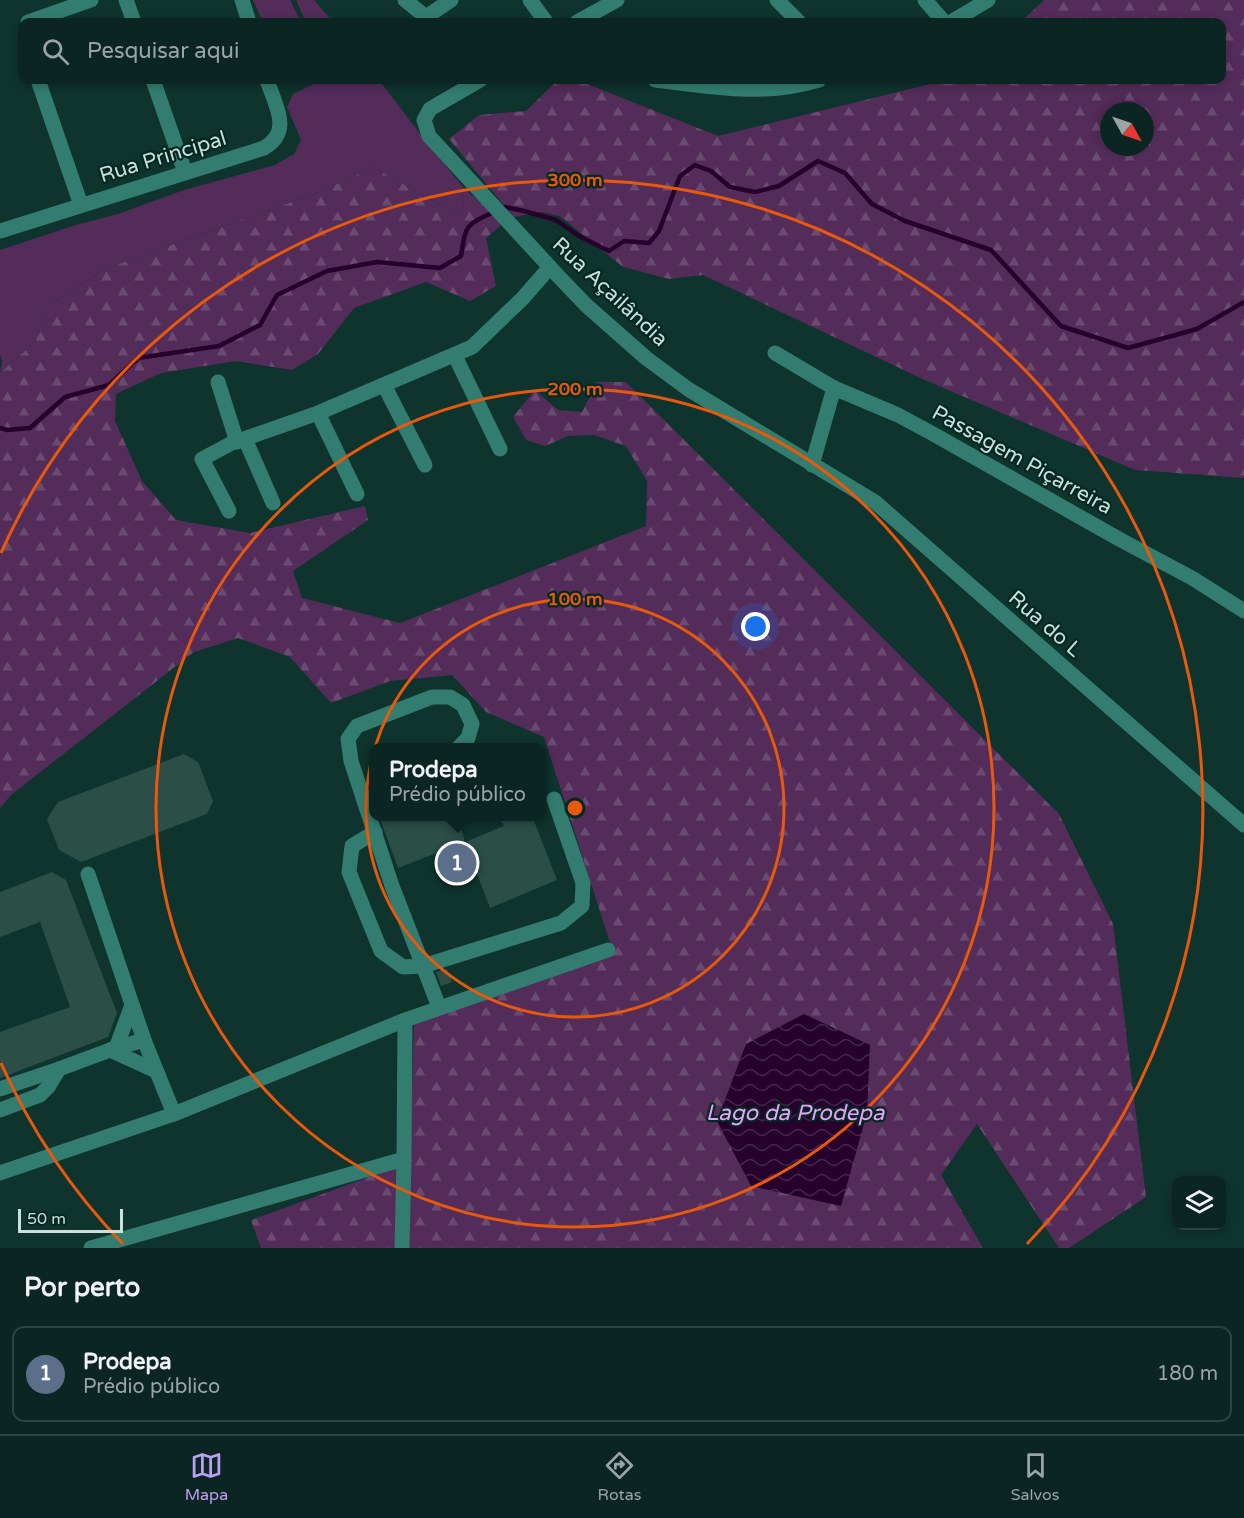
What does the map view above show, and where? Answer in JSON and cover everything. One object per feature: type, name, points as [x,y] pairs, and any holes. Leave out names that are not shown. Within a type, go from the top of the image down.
[{"type":"street","points":[[39,18],[91,0]]},
{"type":"street","points":[[126,0],[133,18]]},
{"type":"street","points":[[242,0],[248,18]]},
{"type":"street","points":[[405,0],[426,17],[451,0]]},
{"type":"street","points":[[531,0],[543,18]]},
{"type":"street","points":[[584,18],[617,0]]},
{"type":"street","points":[[777,0],[795,18]]},
{"type":"street","points":[[925,0],[941,18]]},
{"type":"street","points":[[958,18],[988,0]]},
{"type":"street","points":[[39,84],[81,205]]},
{"type":"street","points":[[154,84],[184,172]]},
{"type":"street","name":"Rua Principal","points":[[0,231],[264,148],[273,143],[279,135],[280,122],[268,84]]},
{"type":"street","name":"Rua Açailândia","points":[[473,84],[430,109],[424,120],[429,136],[587,306],[646,358],[688,389],[812,465]]},
{"type":"street","points":[[680,84],[741,90],[781,88],[800,84]]},
{"type":"street","points":[[229,511],[202,459],[241,440],[318,413],[472,347],[516,305],[550,267]]},
{"type":"street","name":"Passagem Piçarreira","points":[[775,353],[834,388],[898,415],[935,435],[1192,578],[1244,611]]},
{"type":"street","points":[[455,356],[500,449]]},
{"type":"street","points":[[218,382],[241,440],[273,503]]},
{"type":"street","points":[[384,385],[426,465]]},
{"type":"street","points":[[812,465],[834,388]]},
{"type":"street","points":[[318,413],[357,494]]},
{"type":"street","name":"Rua do L","points":[[812,465],[874,502],[1244,825]]},
{"type":"street","points":[[369,801],[366,785],[351,761],[348,739],[357,726],[432,697],[450,697],[463,705],[472,724],[468,738],[462,743]]},
{"type":"street","points":[[375,832],[352,846],[349,872],[381,951],[403,967],[423,966],[561,923],[582,906],[583,883],[554,799]]},
{"type":"street","points":[[373,821],[392,886],[439,1007]]},
{"type":"street","points":[[88,874],[144,1040],[174,1114]]},
{"type":"street","points":[[0,1173],[174,1114],[439,1007],[608,950]]},
{"type":"street","points":[[113,1049],[132,1005]]},
{"type":"street","points":[[402,1248],[405,1020]]},
{"type":"street","points":[[0,1089],[144,1040]]},
{"type":"street","points":[[113,1049],[156,1071]]},
{"type":"street","points":[[0,1110],[40,1095],[59,1069]]},
{"type":"street","points":[[91,1248],[404,1160]]},
{"type":"green space","points":[[253,0],[290,0],[299,18],[261,18]]},
{"type":"green space","points":[[296,0],[314,0],[330,18],[304,18]]},
{"type":"green space","points":[[1044,0],[1244,0],[1244,478],[1135,470],[927,381],[703,275],[669,279],[623,267],[560,216],[541,212],[514,217],[449,139],[479,115],[526,111],[554,84],[587,84],[718,136],[931,84],[1226,84],[1226,18],[1025,18]]},
{"type":"green space","points":[[314,84],[382,84],[463,187],[462,217],[373,167],[322,191],[105,269],[45,308],[36,341],[0,373],[2,361],[0,355],[0,250],[79,224],[118,214],[184,190],[275,165],[294,154],[301,140],[287,107],[293,94]]},
{"type":"green space","points":[[373,167],[462,217],[463,187],[492,213],[501,225],[486,238],[496,286],[470,301],[426,282],[354,308],[318,354],[292,370],[236,361],[161,373],[116,394],[115,421],[142,481],[176,520],[250,533],[365,506],[368,520],[293,571],[302,598],[400,623],[646,526],[647,481],[626,446],[594,435],[568,436],[545,446],[526,440],[513,417],[535,390],[558,410],[582,412],[597,382],[626,382],[1059,814],[1113,924],[1146,1197],[1069,1248],[1059,1248],[977,1124],[941,1175],[983,1248],[261,1248],[251,1220],[410,1162],[414,1018],[613,952],[544,737],[486,712],[452,675],[390,681],[331,703],[290,657],[238,638],[194,652],[11,795],[0,808],[0,373],[36,341],[45,308],[105,269],[322,191]]},
{"type":"water","name":"Lago da Prodepa","points":[[804,1014],[870,1045],[867,1113],[841,1206],[751,1186],[717,1121],[746,1044]]},
{"type":"building","points":[[184,754],[198,762],[213,801],[207,814],[81,862],[59,850],[47,819],[58,802]]},
{"type":"building","points":[[381,821],[459,821],[465,842],[398,868]]},
{"type":"building","points":[[501,821],[534,821],[557,880],[490,908],[465,842],[504,826]]},
{"type":"building","points":[[52,872],[66,880],[117,1013],[108,1037],[0,1078],[0,1032],[70,1007],[40,922],[0,937],[0,892]]},
{"type":"building","points":[[447,969],[452,982],[441,986],[436,972]]},
{"type":"waterway","points":[[501,209],[505,207],[556,220],[579,236],[609,251],[624,241],[649,243],[659,231],[680,176],[695,165],[711,171],[730,187],[755,192],[779,186],[818,161],[845,173],[872,204],[905,221],[991,250],[1061,326],[1128,348],[1197,329],[1244,302]]},
{"type":"waterway","points":[[0,428],[7,430],[30,428],[65,397],[109,385],[138,358],[219,346],[260,325],[277,295],[327,271],[377,262],[440,268],[461,256],[468,227],[494,212]]},
{"type":"place","name":"Prodepa","points":[[457,863]]}]
